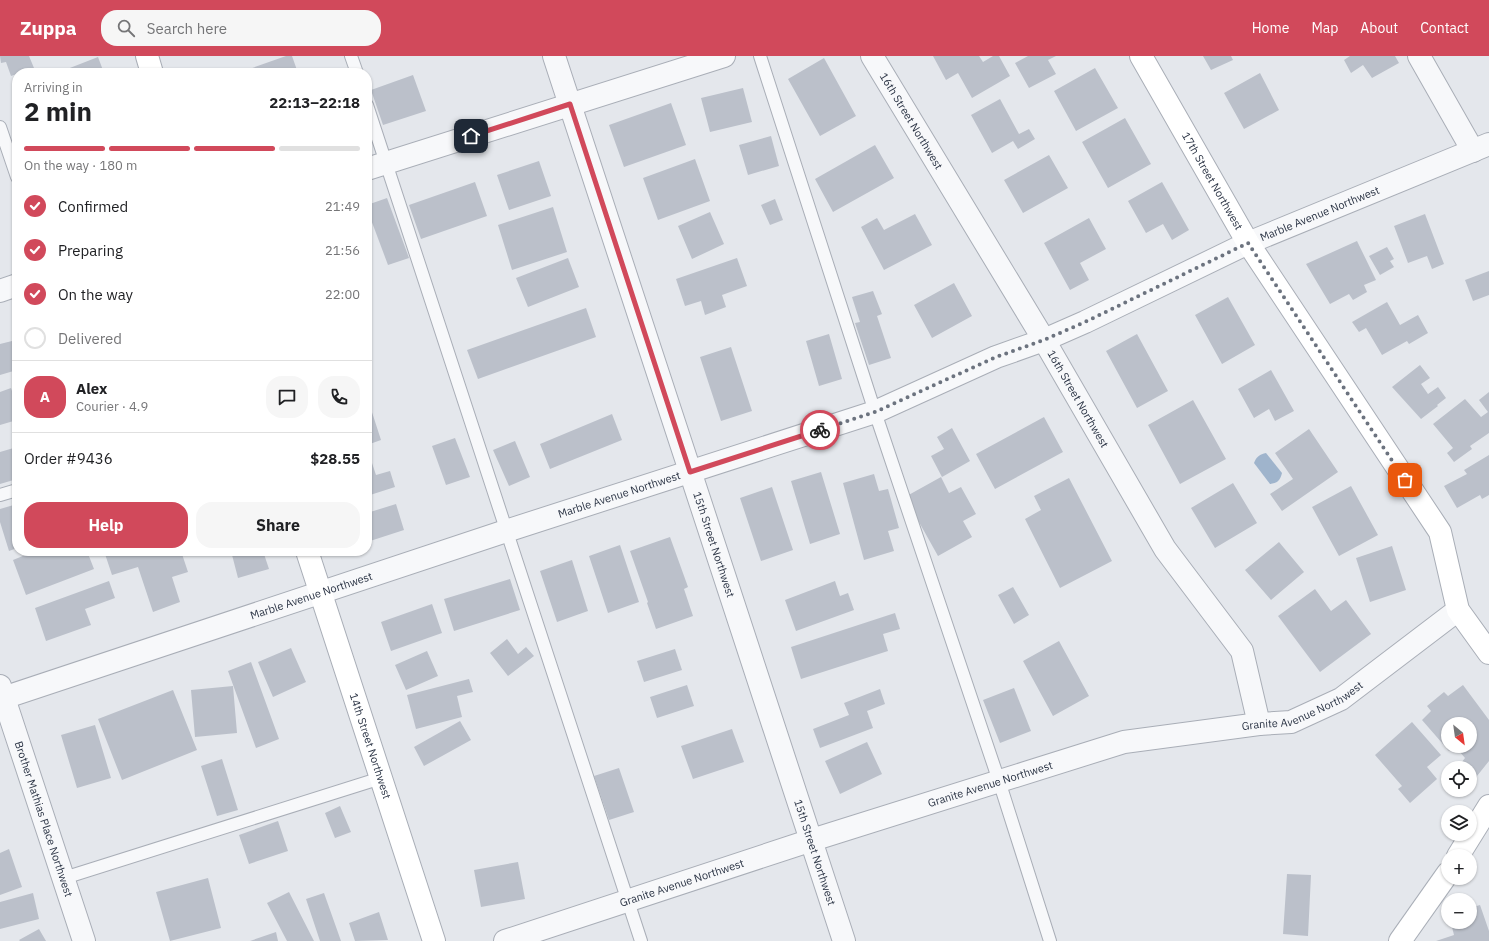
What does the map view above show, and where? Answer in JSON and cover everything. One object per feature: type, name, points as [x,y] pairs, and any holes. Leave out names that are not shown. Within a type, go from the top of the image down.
[{"type":"street","points":[[147,56],[151,68]]},
{"type":"street","name":"15th Street Northwest","points":[[554,56],[844,941]]},
{"type":"street","points":[[376,166],[724,56]]},
{"type":"street","name":"16th Street Northwest","points":[[872,56],[1044,340],[1164,549],[1242,651],[1259,724]]},
{"type":"street","name":"17th Street Northwest","points":[[1141,56],[1248,243],[1440,532],[1458,610],[1489,653]]},
{"type":"street","points":[[1419,56],[1481,147]]},
{"type":"street","name":"Marble Avenue Northwest","points":[[1,694],[321,593],[506,531],[875,412],[996,357],[1044,340],[1085,322],[1248,243],[1481,147]]},
{"type":"street","points":[[0,291],[12,287]]},
{"type":"street","name":"14th Street Northwest","points":[[309,556],[434,941]]},
{"type":"street","name":"Granite Avenue Northwest","points":[[504,941],[812,840],[1124,742],[1259,724],[1291,722],[1341,699],[1458,610]]},
{"type":"street","name":"Brother Mathias Place Northwest","points":[[1,694],[84,941]]},
{"type":"street","points":[[1462,849],[1489,806]]},
{"type":"street","points":[[1400,941],[1441,883]]},
{"type":"lane","points":[[351,56],[355,68]]},
{"type":"lane","points":[[760,56],[875,412],[999,781],[1050,941]]},
{"type":"lane","points":[[0,127],[12,162]]},
{"type":"lane","points":[[372,139],[376,166],[506,531],[641,941]]},
{"type":"lane","points":[[0,496],[12,492]]},
{"type":"lane","points":[[64,878],[381,778]]},
{"type":"water","points":[[1266,453],[1282,473],[1278,481],[1275,483],[1270,484],[1254,463],[1258,456]]},
{"type":"building","points":[[0,56],[29,56],[34,68],[12,68],[11,76],[6,62],[1,63]]},
{"type":"building","points":[[286,56],[292,56],[296,68],[252,68]]},
{"type":"building","points":[[933,56],[979,56],[983,62],[993,56],[999,56],[1010,76],[972,98],[958,73],[946,80]]},
{"type":"building","points":[[1028,56],[1056,56],[1048,60],[1056,74],[1029,88],[1015,63]]},
{"type":"building","points":[[1203,56],[1231,56],[1233,60],[1211,70]]},
{"type":"building","points":[[1350,56],[1395,56],[1399,63],[1372,78],[1363,65],[1351,73],[1344,60]]},
{"type":"building","points":[[98,57],[102,68],[70,68]]},
{"type":"building","points":[[824,58],[856,116],[820,136],[788,79]]},
{"type":"building","points":[[1095,68],[1118,108],[1076,131],[1054,91]]},
{"type":"building","points":[[1260,73],[1279,110],[1244,129],[1224,93]]},
{"type":"building","points":[[413,75],[426,111],[383,125],[372,90]]},
{"type":"building","points":[[743,88],[752,122],[710,132],[701,98]]},
{"type":"building","points":[[1000,99],[1019,134],[1029,129],[1035,139],[1018,149],[1013,141],[992,153],[971,115]]},
{"type":"building","points":[[671,103],[686,145],[624,167],[609,125]]},
{"type":"building","points":[[1125,118],[1151,164],[1108,188],[1082,142]]},
{"type":"building","points":[[771,136],[779,166],[748,175],[739,145]]},
{"type":"building","points":[[875,145],[894,178],[833,212],[815,179]]},
{"type":"building","points":[[1049,155],[1068,188],[1023,213],[1004,180]]},
{"type":"building","points":[[695,159],[710,201],[658,220],[643,178]]},
{"type":"building","points":[[539,161],[551,196],[509,210],[497,175]]},
{"type":"building","points":[[475,182],[487,216],[421,239],[409,205]]},
{"type":"building","points":[[1162,182],[1189,230],[1172,240],[1163,224],[1146,233],[1128,201]]},
{"type":"building","points":[[387,198],[409,258],[388,265],[372,222],[372,203]]},
{"type":"building","points":[[775,199],[783,220],[770,225],[761,205]]},
{"type":"building","points":[[553,207],[567,252],[512,270],[498,225]]},
{"type":"building","points":[[710,212],[724,244],[692,259],[678,226]]},
{"type":"building","points":[[915,214],[932,245],[884,270],[861,227],[877,218],[884,230]]},
{"type":"building","points":[[1425,214],[1444,264],[1432,269],[1427,256],[1408,263],[1394,226]]},
{"type":"building","points":[[1089,218],[1106,249],[1080,263],[1089,280],[1070,290],[1044,243]]},
{"type":"building","points":[[1357,241],[1376,280],[1364,285],[1367,292],[1353,300],[1349,294],[1330,304],[1306,264]]},
{"type":"building","points":[[1387,247],[1394,259],[1390,261],[1394,267],[1380,275],[1369,256]]},
{"type":"building","points":[[568,258],[579,287],[528,307],[516,278]]},
{"type":"building","points":[[737,258],[747,286],[722,295],[726,307],[705,315],[701,301],[685,306],[676,279]]},
{"type":"building","points":[[1489,271],[1489,295],[1473,301],[1465,280]]},
{"type":"building","points":[[954,283],[972,316],[932,338],[914,305]]},
{"type":"building","points":[[873,291],[882,314],[877,316],[891,358],[869,365],[855,323],[860,322],[852,297]]},
{"type":"building","points":[[1228,297],[1255,345],[1222,364],[1195,315]]},
{"type":"building","points":[[1387,302],[1400,325],[1418,315],[1428,333],[1409,344],[1407,341],[1382,355],[1366,328],[1359,332],[1352,322]]},
{"type":"building","points":[[586,308],[596,337],[478,379],[467,350]]},
{"type":"building","points":[[829,334],[842,379],[819,386],[806,341]]},
{"type":"building","points":[[1137,334],[1168,391],[1137,408],[1106,351]]},
{"type":"building","points":[[12,341],[12,371],[0,375],[0,344]]},
{"type":"building","points":[[731,347],[752,411],[721,421],[700,357]]},
{"type":"building","points":[[1420,365],[1430,378],[1421,384],[1428,394],[1438,387],[1446,398],[1421,419],[1392,387]]},
{"type":"building","points":[[1271,370],[1294,411],[1275,421],[1269,409],[1254,418],[1238,389]]},
{"type":"building","points":[[11,388],[12,391],[12,421],[0,425],[0,392]]},
{"type":"building","points":[[1489,392],[1489,433],[1470,446],[1472,449],[1454,462],[1447,453],[1453,448],[1433,424],[1465,399],[1481,417],[1488,412],[1479,400]]},
{"type":"building","points":[[1193,400],[1226,459],[1180,484],[1148,425]]},
{"type":"building","points":[[372,412],[381,440],[372,443]]},
{"type":"building","points":[[612,414],[622,440],[550,469],[540,444]]},
{"type":"building","points":[[1044,417],[1063,452],[995,489],[976,454]]},
{"type":"building","points":[[952,428],[970,461],[942,477],[931,456],[944,449],[937,437]]},
{"type":"building","points":[[1309,429],[1338,472],[1282,511],[1270,494],[1293,479],[1275,453]]},
{"type":"building","points":[[455,438],[470,477],[446,485],[432,446]]},
{"type":"building","points":[[515,441],[530,477],[509,486],[493,450]]},
{"type":"building","points":[[12,448],[12,480],[0,484],[0,452]]},
{"type":"building","points":[[1489,455],[1489,495],[1482,499],[1480,495],[1457,508],[1444,486],[1467,474],[1464,470]]},
{"type":"building","points":[[372,463],[376,475],[390,471],[395,487],[372,494]]},
{"type":"building","points":[[821,472],[840,534],[810,544],[791,481]]},
{"type":"building","points":[[874,474],[879,491],[888,489],[899,528],[888,531],[894,551],[864,560],[843,483]]},
{"type":"building","points":[[941,477],[949,493],[961,487],[976,514],[963,521],[972,537],[938,556],[905,497]]},
{"type":"building","points":[[1069,478],[1112,561],[1060,588],[1025,519],[1041,510],[1034,496]]},
{"type":"building","points":[[1233,483],[1257,523],[1215,548],[1191,508]]},
{"type":"building","points":[[1351,486],[1378,535],[1339,556],[1312,507]]},
{"type":"building","points":[[772,487],[793,550],[761,561],[740,498]]},
{"type":"building","points":[[396,504],[404,530],[372,540],[372,511]]},
{"type":"building","points":[[12,505],[12,550],[9,551],[0,522],[0,509]]},
{"type":"building","points":[[670,537],[688,587],[684,589],[693,616],[656,629],[630,551]]},
{"type":"building","points":[[1279,542],[1304,572],[1271,600],[1245,570]]},
{"type":"building","points":[[620,545],[639,602],[608,613],[589,556]]},
{"type":"building","points":[[1392,546],[1406,590],[1370,602],[1356,558]]},
{"type":"building","points":[[23,556],[89,556],[94,569],[26,595],[13,560]]},
{"type":"building","points":[[106,556],[183,556],[188,572],[172,577],[180,602],[153,612],[138,567],[112,575]]},
{"type":"building","points":[[232,556],[265,556],[269,569],[238,578]]},
{"type":"building","points":[[572,560],[588,611],[557,622],[540,571]]},
{"type":"building","points":[[510,579],[520,610],[454,631],[444,599]]},
{"type":"building","points":[[109,581],[115,598],[85,609],[91,625],[46,641],[35,608]]},
{"type":"building","points":[[835,581],[840,596],[848,593],[854,610],[796,631],[785,600]]},
{"type":"building","points":[[1013,587],[1029,615],[1014,624],[998,595]]},
{"type":"building","points":[[1315,589],[1331,611],[1346,600],[1371,634],[1320,672],[1278,616]]},
{"type":"building","points":[[432,604],[442,633],[391,651],[381,622]]},
{"type":"building","points":[[895,613],[900,629],[883,634],[888,651],[801,679],[791,647]]},
{"type":"building","points":[[507,639],[518,654],[526,647],[534,656],[508,676],[490,653]]},
{"type":"building","points":[[1059,641],[1089,696],[1053,716],[1023,661]]},
{"type":"building","points":[[291,648],[306,682],[273,697],[258,662]]},
{"type":"building","points":[[675,649],[682,670],[644,682],[637,661]]},
{"type":"building","points":[[427,651],[438,676],[406,690],[395,665]]},
{"type":"building","points":[[251,662],[279,739],[256,748],[228,671]]},
{"type":"building","points":[[469,679],[473,692],[457,696],[462,717],[416,729],[407,695]]},
{"type":"building","points":[[687,685],[694,706],[657,718],[650,697]]},
{"type":"building","points":[[1463,685],[1489,720],[1489,761],[1477,776],[1477,761],[1463,761],[1465,758],[1461,753],[1477,753],[1477,717],[1441,717],[1441,742],[1422,720],[1431,711],[1427,706],[1444,692],[1448,696]]},
{"type":"building","points":[[233,686],[237,733],[195,737],[191,690]]},
{"type":"building","points":[[1014,688],[1031,731],[1000,743],[983,700]]},
{"type":"building","points":[[880,689],[885,704],[867,711],[873,728],[820,748],[813,729],[849,715],[844,703]]},
{"type":"building","points":[[173,690],[197,750],[122,780],[98,719]]},
{"type":"building","points":[[460,721],[471,740],[424,766],[414,747]]},
{"type":"building","points":[[1412,722],[1441,755],[1427,767],[1437,779],[1410,803],[1398,789],[1402,786],[1375,755]]},
{"type":"building","points":[[95,725],[111,778],[77,788],[61,735]]},
{"type":"building","points":[[732,729],[744,762],[693,779],[681,746]]},
{"type":"building","points":[[867,742],[882,774],[840,794],[825,761]]},
{"type":"building","points":[[222,759],[238,810],[217,816],[201,766]]},
{"type":"building","points":[[619,768],[634,812],[609,820],[594,776]]},
{"type":"building","points":[[340,806],[351,832],[335,838],[325,813]]},
{"type":"building","points":[[278,821],[288,851],[249,864],[239,835]]},
{"type":"building","points":[[9,849],[22,887],[0,895],[0,853]]},
{"type":"building","points":[[518,862],[525,899],[481,907],[474,870]]},
{"type":"building","points":[[1287,874],[1311,875],[1308,936],[1283,934]]},
{"type":"building","points":[[208,878],[221,928],[170,941],[156,892]]},
{"type":"building","points":[[289,892],[314,941],[287,941],[267,903]]},
{"type":"building","points":[[33,893],[39,919],[0,929],[0,902]]},
{"type":"building","points":[[324,893],[341,941],[320,941],[306,899]]},
{"type":"building","points":[[1480,905],[1489,931],[1489,941],[1436,941],[1454,935],[1452,929],[1477,929],[1477,906]]},
{"type":"building","points":[[379,912],[388,940],[355,941],[349,923]]},
{"type":"building","points":[[39,929],[46,941],[19,940]]},
{"type":"building","points":[[276,932],[278,941],[250,941]]},
{"type":"way so far","points":[[820,430],[875,412],[996,357],[1044,340],[1085,322],[1248,243],[1405,480]]},
{"type":"route","points":[[471,136],[570,104],[690,472],[820,430]]}]
